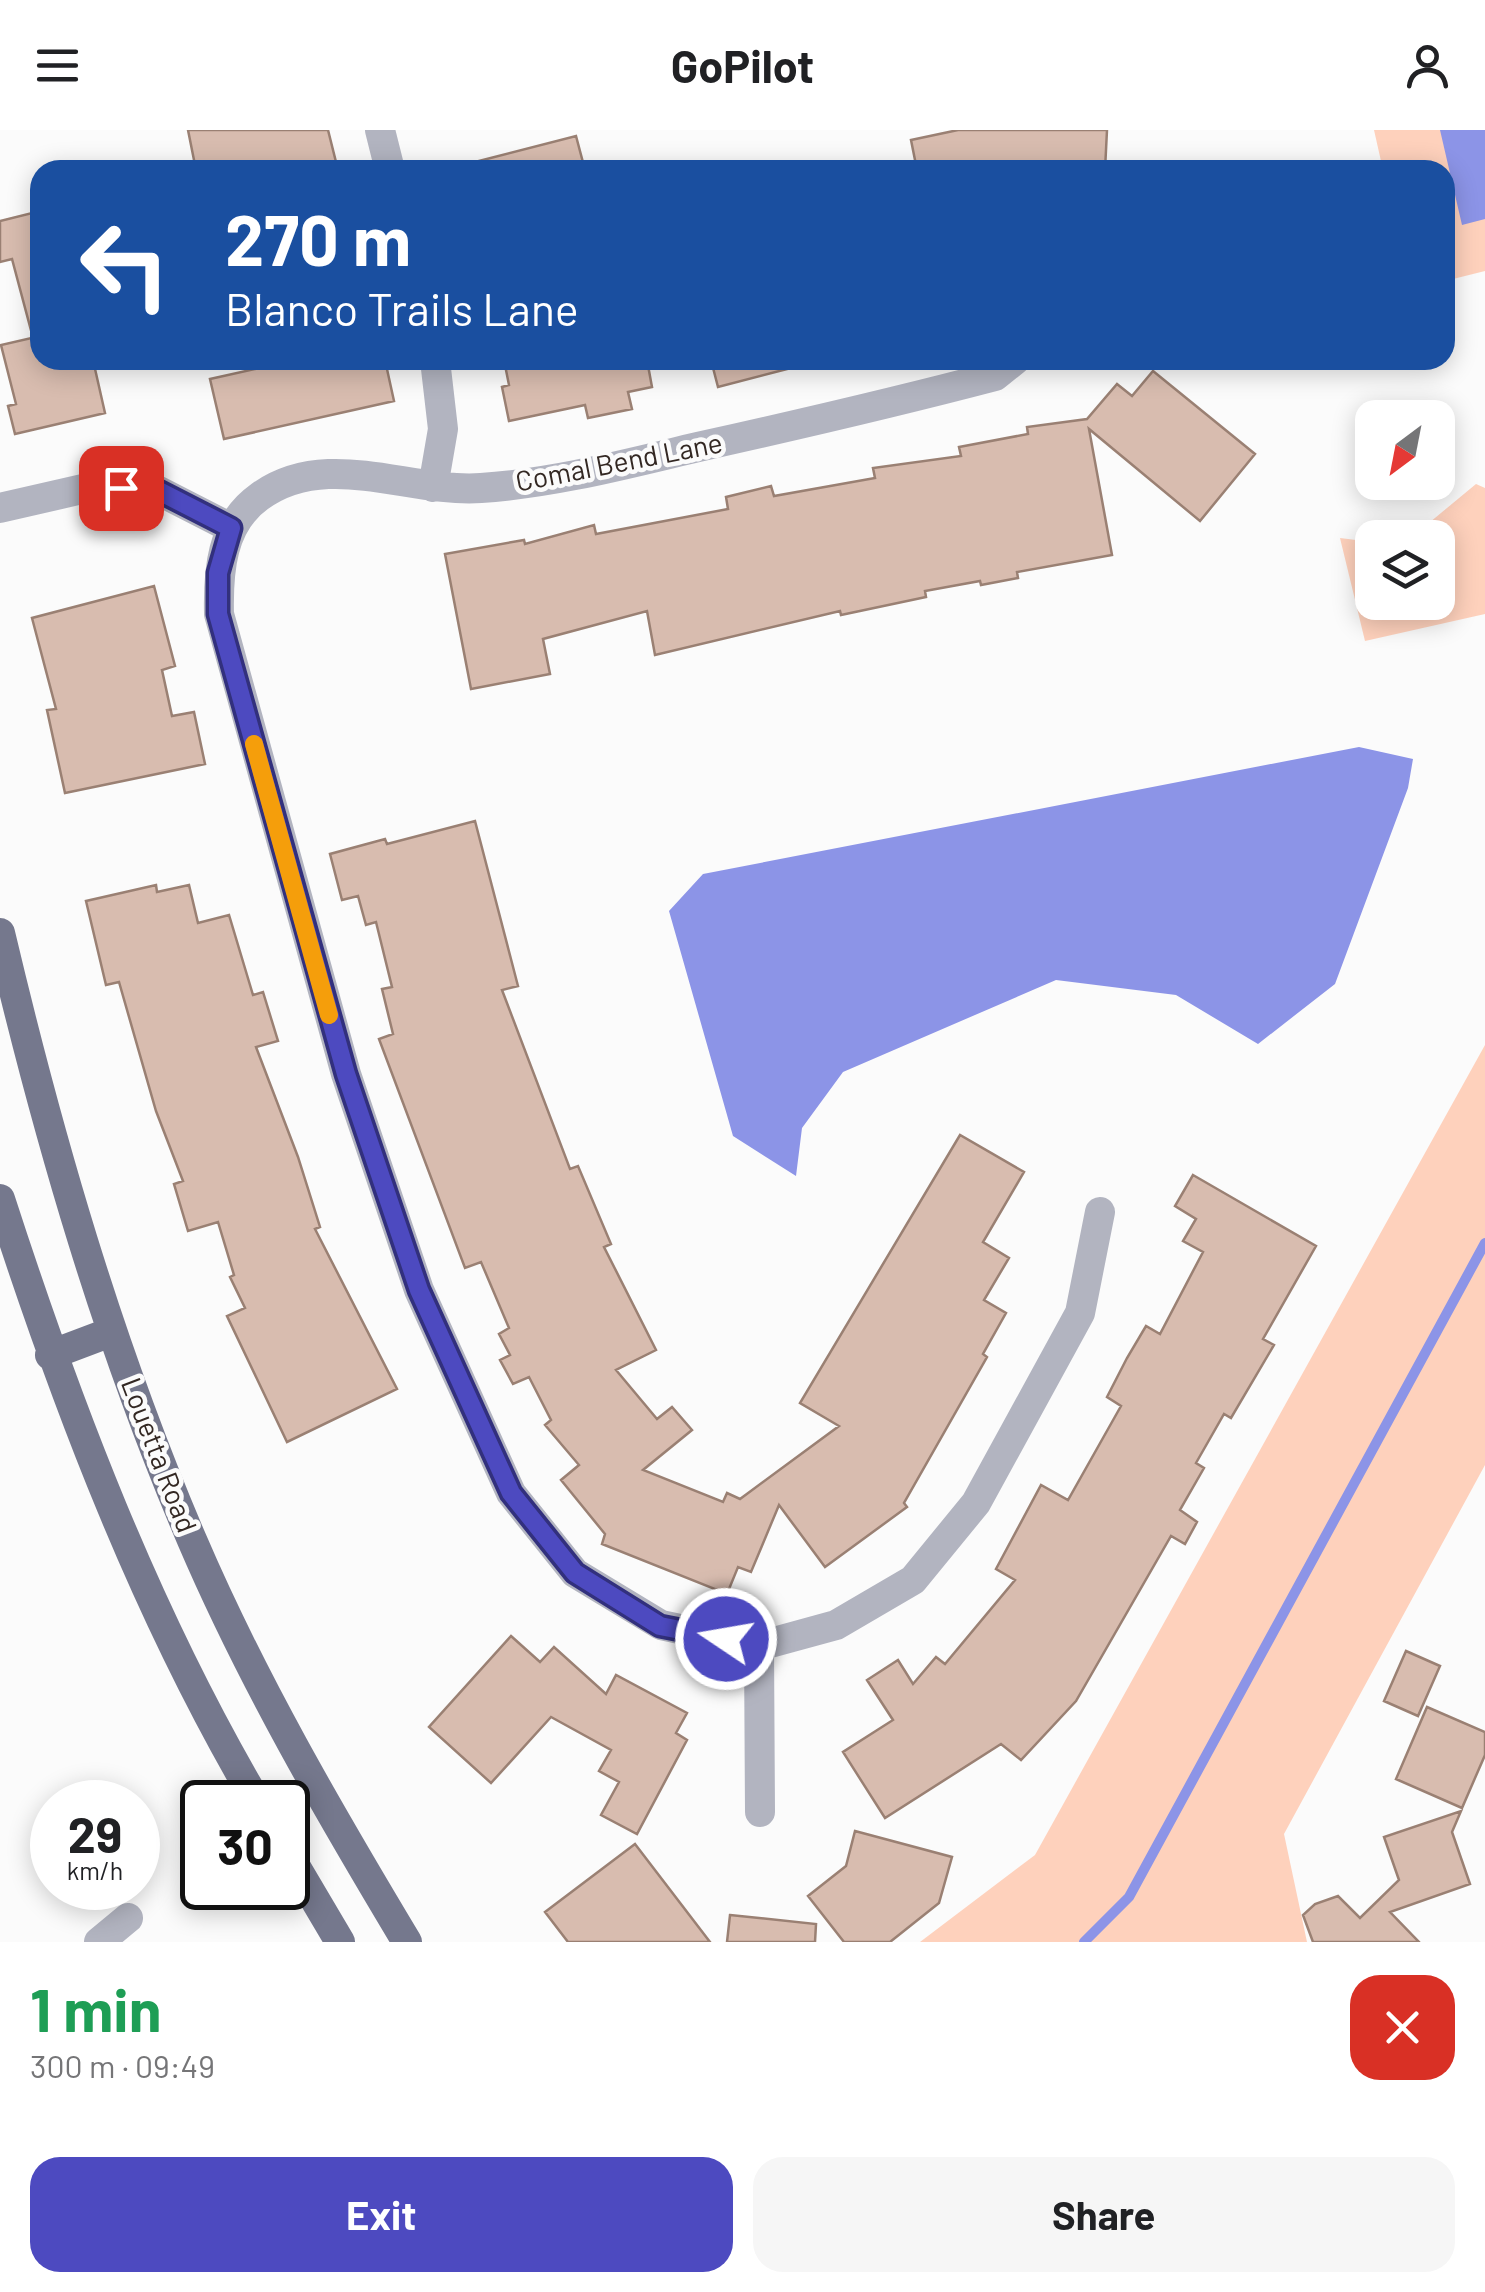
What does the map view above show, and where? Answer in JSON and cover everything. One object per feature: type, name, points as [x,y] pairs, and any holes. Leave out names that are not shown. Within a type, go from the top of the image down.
[{"type":"main road","name":"Louetta Road","points":[[0,933],[40,1099],[112,1332],[201,1560],[304,1771],[407,1942]]},
{"type":"main road","points":[[0,1199],[50,1355],[139,1572],[246,1780]]},
{"type":"main road","points":[[50,1355],[112,1332]]},
{"type":"main road","points":[[310,1891],[340,1942]]},
{"type":"street","points":[[380,130],[388,160]]},
{"type":"street","points":[[433,487],[443,429],[436,370]]},
{"type":"street","name":"Comal Bend Lane","points":[[231,528],[258,498],[296,479],[339,472],[433,487],[478,488],[556,480],[976,381],[1002,370]]},
{"type":"street","points":[[0,508],[90,488],[157,490],[231,528],[218,573],[218,614],[346,1074],[419,1290],[511,1493],[575,1573],[660,1626],[758,1646],[836,1624],[913,1580],[976,1503],[1080,1313],[1100,1212]]},
{"type":"street","points":[[758,1646],[760,1812]]},
{"type":"street","points":[[100,1942],[128,1918]]},
{"type":"shaded area","points":[[1374,130],[1485,130],[1485,271],[1455,278],[1455,160],[1381,160]]},
{"type":"shaded area","points":[[1476,484],[1485,488],[1485,614],[1365,641],[1360,620],[1455,620],[1455,520],[1433,520]]},
{"type":"shaded area","points":[[1340,538],[1355,540],[1355,600]]},
{"type":"shaded area","points":[[1485,1045],[1485,1465],[1284,1834],[1307,1942],[920,1942],[1035,1855]]},
{"type":"water","points":[[1440,130],[1485,130],[1485,219],[1462,225],[1455,195],[1455,160],[1447,160]]},
{"type":"water","points":[[1359,747],[1413,759],[1408,788],[1335,984],[1258,1044],[1176,995],[1056,980],[843,1072],[802,1128],[796,1176],[733,1136],[669,911],[703,874]]},
{"type":"building","points":[[188,130],[328,130],[336,160],[194,160]]},
{"type":"building","points":[[958,130],[1107,130],[1106,160],[915,160],[911,140]]},
{"type":"building","points":[[576,136],[582,160],[483,160]]},
{"type":"building","points":[[30,214],[30,326],[12,259],[0,262],[0,221]]},
{"type":"building","points":[[30,338],[30,370],[95,370],[105,413],[15,434],[8,406],[16,404],[1,345]]},
{"type":"building","points":[[251,370],[387,370],[394,401],[224,439],[210,379]]},
{"type":"building","points":[[506,370],[649,370],[652,387],[628,392],[632,409],[588,418],[585,405],[509,421],[502,387],[509,385]]},
{"type":"building","points":[[714,370],[783,370],[718,387]]},
{"type":"building","points":[[1153,371],[1255,454],[1200,521],[1089,429],[1112,555],[1017,572],[1018,578],[925,591],[926,597],[841,615],[840,611],[655,655],[647,611],[543,639],[550,674],[471,689],[445,554],[524,540],[525,544],[594,525],[596,534],[728,509],[726,497],[771,486],[774,496],[875,478],[873,468],[961,456],[959,447],[1028,434],[1027,427],[1087,419],[1117,384],[1132,396]]},
{"type":"building","points":[[154,586],[175,666],[162,670],[172,716],[194,712],[205,764],[65,793],[47,710],[56,709],[32,618]]},
{"type":"building","points":[[475,821],[518,986],[502,990],[570,1169],[578,1166],[611,1244],[604,1247],[656,1350],[616,1370],[657,1419],[672,1407],[692,1430],[643,1470],[723,1502],[727,1493],[740,1499],[839,1426],[800,1403],[960,1135],[1024,1172],[983,1242],[1009,1258],[984,1300],[1006,1313],[983,1354],[987,1357],[904,1503],[907,1507],[825,1567],[779,1505],[751,1572],[738,1567],[727,1594],[602,1544],[605,1534],[561,1480],[579,1465],[545,1425],[551,1420],[529,1377],[513,1384],[500,1360],[510,1355],[499,1334],[509,1328],[481,1262],[465,1268],[379,1039],[393,1034],[382,989],[392,987],[376,922],[366,925],[358,896],[342,900],[330,854]]},
{"type":"building","points":[[156,885],[157,892],[189,885],[198,923],[229,915],[253,995],[263,992],[278,1041],[256,1047],[298,1157],[320,1227],[315,1229],[397,1389],[287,1442],[227,1316],[245,1308],[230,1277],[234,1275],[218,1222],[188,1231],[174,1184],[183,1181],[156,1111],[119,982],[106,985],[86,901]]},
{"type":"building","points":[[1193,1175],[1316,1246],[1263,1339],[1274,1345],[1231,1418],[1224,1414],[1196,1463],[1204,1468],[1180,1510],[1197,1522],[1185,1544],[1171,1536],[1076,1701],[1021,1760],[1001,1744],[885,1818],[843,1752],[893,1720],[867,1680],[898,1660],[913,1684],[936,1657],[945,1664],[1015,1580],[996,1569],[1041,1485],[1068,1500],[1121,1406],[1107,1397],[1127,1358],[1146,1326],[1160,1334],[1203,1252],[1183,1241],[1196,1219],[1175,1206]]},
{"type":"building","points":[[511,1636],[540,1662],[554,1647],[606,1694],[616,1675],[687,1713],[676,1733],[687,1740],[637,1834],[601,1815],[619,1782],[599,1771],[611,1750],[551,1717],[491,1783],[429,1727]]},
{"type":"building","points":[[1406,1651],[1440,1666],[1418,1716],[1384,1701]]},
{"type":"building","points":[[1427,1707],[1485,1732],[1485,1755],[1462,1808],[1396,1779]]},
{"type":"building","points":[[1461,1811],[1452,1832],[1470,1884],[1390,1912],[1419,1942],[1313,1942],[1303,1915],[1315,1904],[1338,1896],[1360,1918],[1399,1880],[1384,1837]]},
{"type":"building","points":[[855,1831],[952,1857],[939,1903],[890,1942],[844,1942],[808,1896],[846,1866]]},
{"type":"building","points":[[635,1844],[710,1942],[568,1942],[545,1912]]},
{"type":"building","points":[[730,1915],[816,1924],[815,1942],[727,1942]]},
{"type":"waterway","points":[[1084,1942],[1129,1897],[1485,1243]]},
{"type":"slow traffic","points":[[254,744],[329,1015]]},
{"type":"route","points":[[121,488],[157,490],[231,528],[218,573],[218,614],[346,1074],[419,1290],[511,1493],[575,1573],[660,1626],[726,1639]]}]
